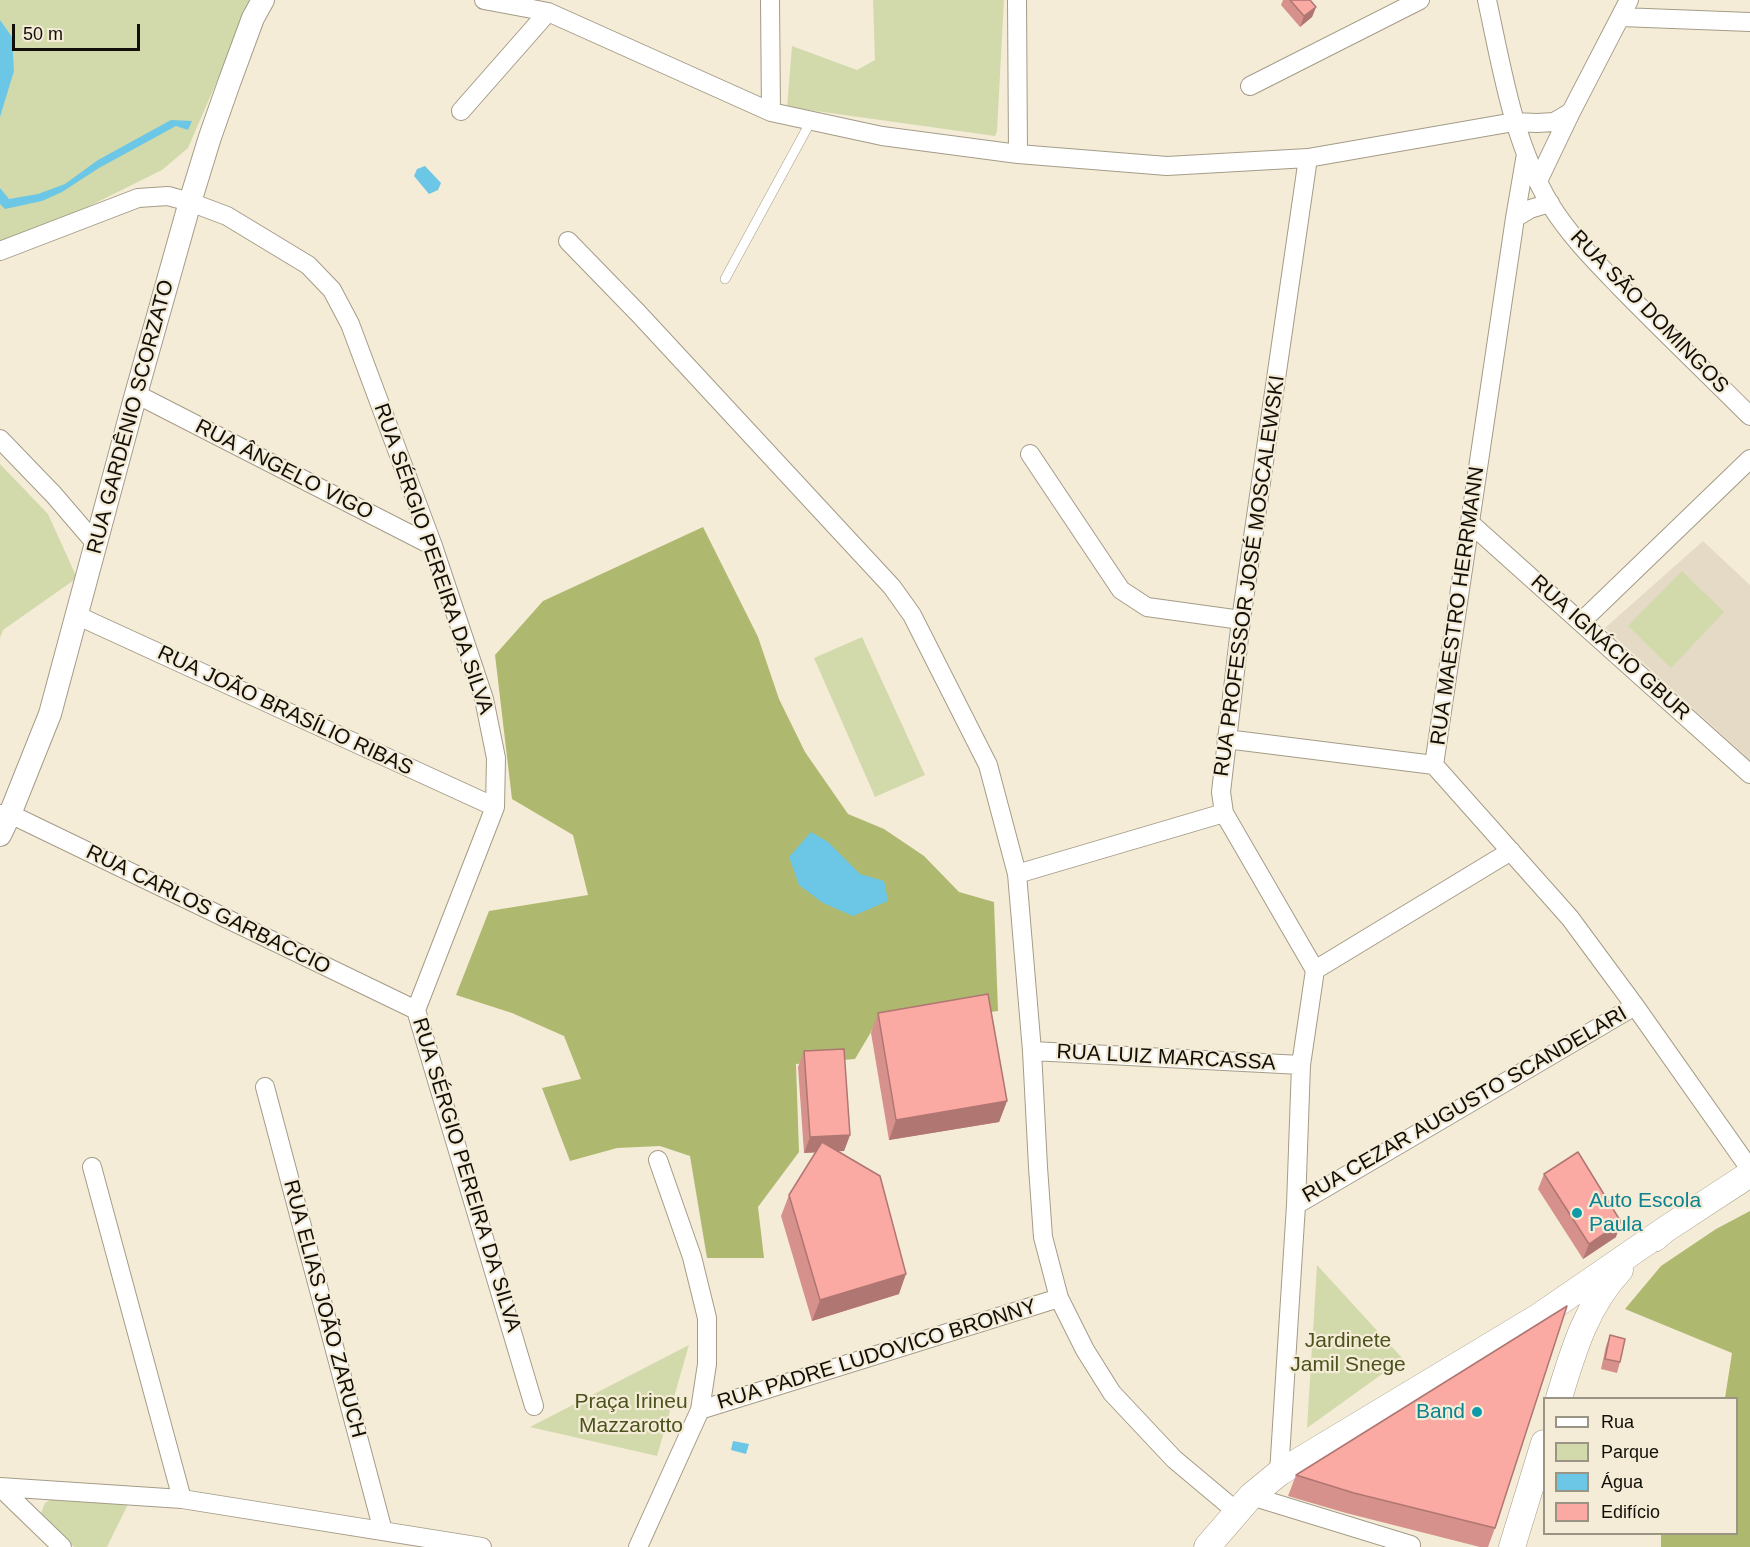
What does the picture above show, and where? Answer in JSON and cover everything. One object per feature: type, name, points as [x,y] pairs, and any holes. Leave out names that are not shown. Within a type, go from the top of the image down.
[{"type":"main road","points":[[1207,1547],[1244,1504],[1279,1473],[1538,1317],[1750,1174]]},
{"type":"main road","points":[[1559,1397],[1576,1345],[1592,1307],[1621,1268],[1666,1229]]},
{"type":"main road","points":[[1538,1317],[1601,1293]]},
{"type":"main road","points":[[1512,1547],[1543,1449]]},
{"type":"street","name":"RUA GARDÊNIO SCORZATO","points":[[0,835],[5,814],[50,714],[190,202],[229,83],[253,18],[263,0]]},
{"type":"street","points":[[484,0],[548,12],[771,112],[882,136],[1018,154],[1167,166],[1308,158],[1514,122],[1554,122],[1571,112]]},
{"type":"street","points":[[770,0],[771,112]]},
{"type":"street","points":[[1017,0],[1018,154]]},
{"type":"street","points":[[1250,86],[1420,0]]},
{"type":"street","name":"RUA SÃO DOMINGOS","points":[[1487,0],[1514,122],[1526,154],[1550,203],[1565,225],[1611,278],[1750,416]]},
{"type":"street","points":[[1538,180],[1629,0]]},
{"type":"street","points":[[461,111],[548,12]]},
{"type":"street","points":[[1621,17],[1750,22]]},
{"type":"street","name":"RUA MAESTRO HERRMANN","points":[[1526,154],[1434,765],[1570,918],[1750,1168]]},
{"type":"street","name":"RUA PROFESSOR JOSÉ MOSCALEWSKI","points":[[1308,158],[1241,620],[1221,792],[1224,813],[1316,970]]},
{"type":"street","name":"RUA SÉRGIO PEREIRA DA SILVA","points":[[0,251],[138,198],[168,196],[227,216],[308,265],[332,291],[350,324],[433,546],[484,699],[496,758],[495,807],[416,1010],[534,1406]]},
{"type":"street","points":[[1515,218],[1530,209],[1550,203]]},
{"type":"street","points":[[568,241],[638,313],[884,579],[912,615],[987,765],[1017,874],[1032,1051],[1043,1237],[1059,1298],[1085,1350],[1112,1393],[1174,1459],[1244,1504],[1411,1545]]},
{"type":"street","name":"RUA ÂNGELO VIGO","points":[[136,394],[433,546]]},
{"type":"street","points":[[0,439],[54,495],[96,544]]},
{"type":"street","points":[[1030,454],[1121,590],[1147,607],[1241,620]]},
{"type":"street","points":[[1581,622],[1750,459]]},
{"type":"street","name":"RUA IGNÁCIO GBUR","points":[[1470,523],[1750,774]]},
{"type":"street","name":"RUA JOÃO BRASÍLIO RIBAS","points":[[76,615],[495,807]]},
{"type":"street","points":[[1226,739],[1434,765]]},
{"type":"street","points":[[1017,874],[1224,813]]},
{"type":"street","name":"RUA CARLOS GARBACCIO","points":[[5,814],[416,1010]]},
{"type":"street","points":[[1279,1473],[1296,1205],[1301,1065],[1316,970],[1511,851]]},
{"type":"street","name":"RUA CEZAR AUGUSTO SCANDELARI","points":[[1296,1205],[1635,1006]]},
{"type":"street","name":"RUA LUIZ MARCASSA","points":[[1032,1051],[1301,1065]]},
{"type":"street","name":"RUA ELIAS JOÃO ZARUCH","points":[[265,1088],[383,1531]]},
{"type":"street","points":[[658,1160],[692,1257],[707,1318],[707,1364],[700,1410]]},
{"type":"street","points":[[92,1167],[182,1499]]},
{"type":"street","name":"RUA PADRE LUDOVICO BRONNY","points":[[638,1547],[700,1410],[1059,1298]]},
{"type":"street","points":[[0,1487],[182,1499],[482,1547]]},
{"type":"street","points":[[0,1487],[62,1547]]},
{"type":"lane","points":[[725,279],[811,121]]},
{"type":"shaded area","points":[[1703,541],[1750,585],[1750,760],[1605,628]]},
{"type":"green space","points":[[0,0],[252,0],[188,148],[162,170],[33,234],[0,243]]},
{"type":"green space","points":[[873,0],[1004,0],[995,136],[787,107],[792,46],[857,70],[875,60]]},
{"type":"green space","points":[[0,464],[48,514],[77,578],[3,630],[0,638]]},
{"type":"green space","points":[[703,527],[758,637],[779,699],[805,752],[848,814],[884,829],[924,856],[959,892],[994,902],[998,1011],[874,1027],[855,1059],[796,1064],[799,1152],[758,1207],[764,1258],[707,1258],[690,1156],[660,1146],[617,1148],[570,1161],[542,1088],[581,1079],[564,1036],[512,1013],[456,995],[489,911],[588,895],[573,835],[512,799],[495,655],[543,601]]},
{"type":"green space","points":[[1682,571],[1724,612],[1671,668],[1628,626]]},
{"type":"green space","points":[[862,637],[925,775],[875,797],[814,658]]},
{"type":"green space","points":[[1750,1211],[1750,1547],[1661,1547],[1661,1535],[1738,1535],[1738,1397],[1725,1397],[1732,1353],[1625,1309],[1661,1266],[1716,1229]]},
{"type":"green space","name":"Jardinete Jamil Snege","points":[[1317,1265],[1403,1359],[1307,1428]]},
{"type":"green space","name":"Praça Irineu Mazzarotto","points":[[689,1345],[657,1456],[530,1427]]},
{"type":"green space","points":[[57,1496],[128,1504],[107,1547],[74,1547],[49,1525],[41,1513],[45,1503]]},
{"type":"water","points":[[0,20],[12,37],[14,71],[0,117]]},
{"type":"water","points":[[171,120],[192,121],[188,130],[176,126],[99,168],[62,192],[42,201],[5,209],[0,204],[0,188],[9,199],[38,194],[65,184],[98,160]]},
{"type":"water","points":[[425,166],[441,183],[438,190],[429,194],[414,176],[417,169]]},
{"type":"water","points":[[811,832],[828,842],[860,874],[884,881],[888,901],[853,916],[823,903],[799,885],[789,857]]},
{"type":"water","points":[[733,1441],[749,1444],[746,1454],[731,1450]]},
{"type":"building","points":[[1290,0],[1310,0],[1316,7],[1304,16]]},
{"type":"building","points":[[988,994],[1007,1101],[896,1120],[878,1013]]},
{"type":"building","points":[[844,1049],[850,1135],[810,1137],[804,1051]]},
{"type":"building","points":[[822,1142],[880,1176],[906,1274],[820,1300],[789,1195]]},
{"type":"building","points":[[1578,1152],[1621,1222],[1589,1244],[1544,1174]]},
{"type":"building","name":"Band","points":[[1567,1306],[1495,1528],[1354,1493],[1296,1475]]},
{"type":"building","points":[[1610,1335],[1625,1339],[1620,1362],[1605,1359]]},
{"type":"place","name":"Auto Escola Paula","points":[[1577,1213]]},
{"type":"place","name":"Band","points":[[1477,1412]]}]
